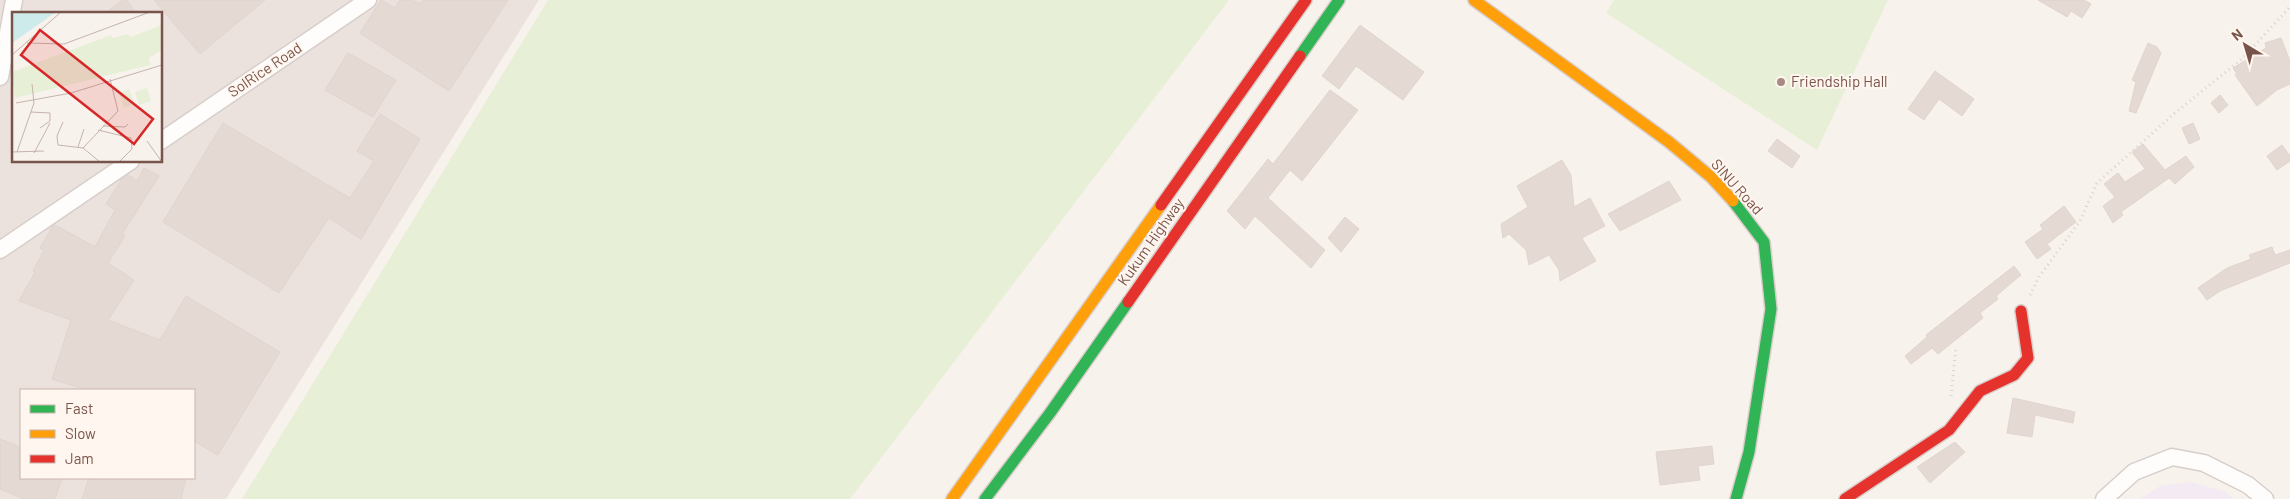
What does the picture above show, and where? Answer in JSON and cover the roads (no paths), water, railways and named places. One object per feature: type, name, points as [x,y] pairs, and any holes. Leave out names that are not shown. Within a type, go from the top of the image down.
[{"type":"main road","name":"Kukum Highway","points":[[952,499],[1306,0]]},
{"type":"main road","name":"Kukum Highway","points":[[985,499],[1050,414],[1338,0]]},
{"type":"main road","name":"SINU Road","points":[[1474,0],[1669,142],[1711,177],[1734,202],[1764,242],[1771,309],[1749,452],[1736,499]]},
{"type":"main road","points":[[1845,499],[1949,430],[1980,391],[2014,375],[2028,358],[2022,311]]},
{"type":"street","points":[[0,77],[14,0]]},
{"type":"street","name":"SolRice Road","points":[[162,140],[368,0]]},
{"type":"street","points":[[0,250],[130,162]]},
{"type":"street","points":[[2104,499],[2134,472],[2172,457],[2204,463],[2248,485],[2265,499]]},
{"type":"place","name":"Friendship Hall","points":[[1781,82]]}]
